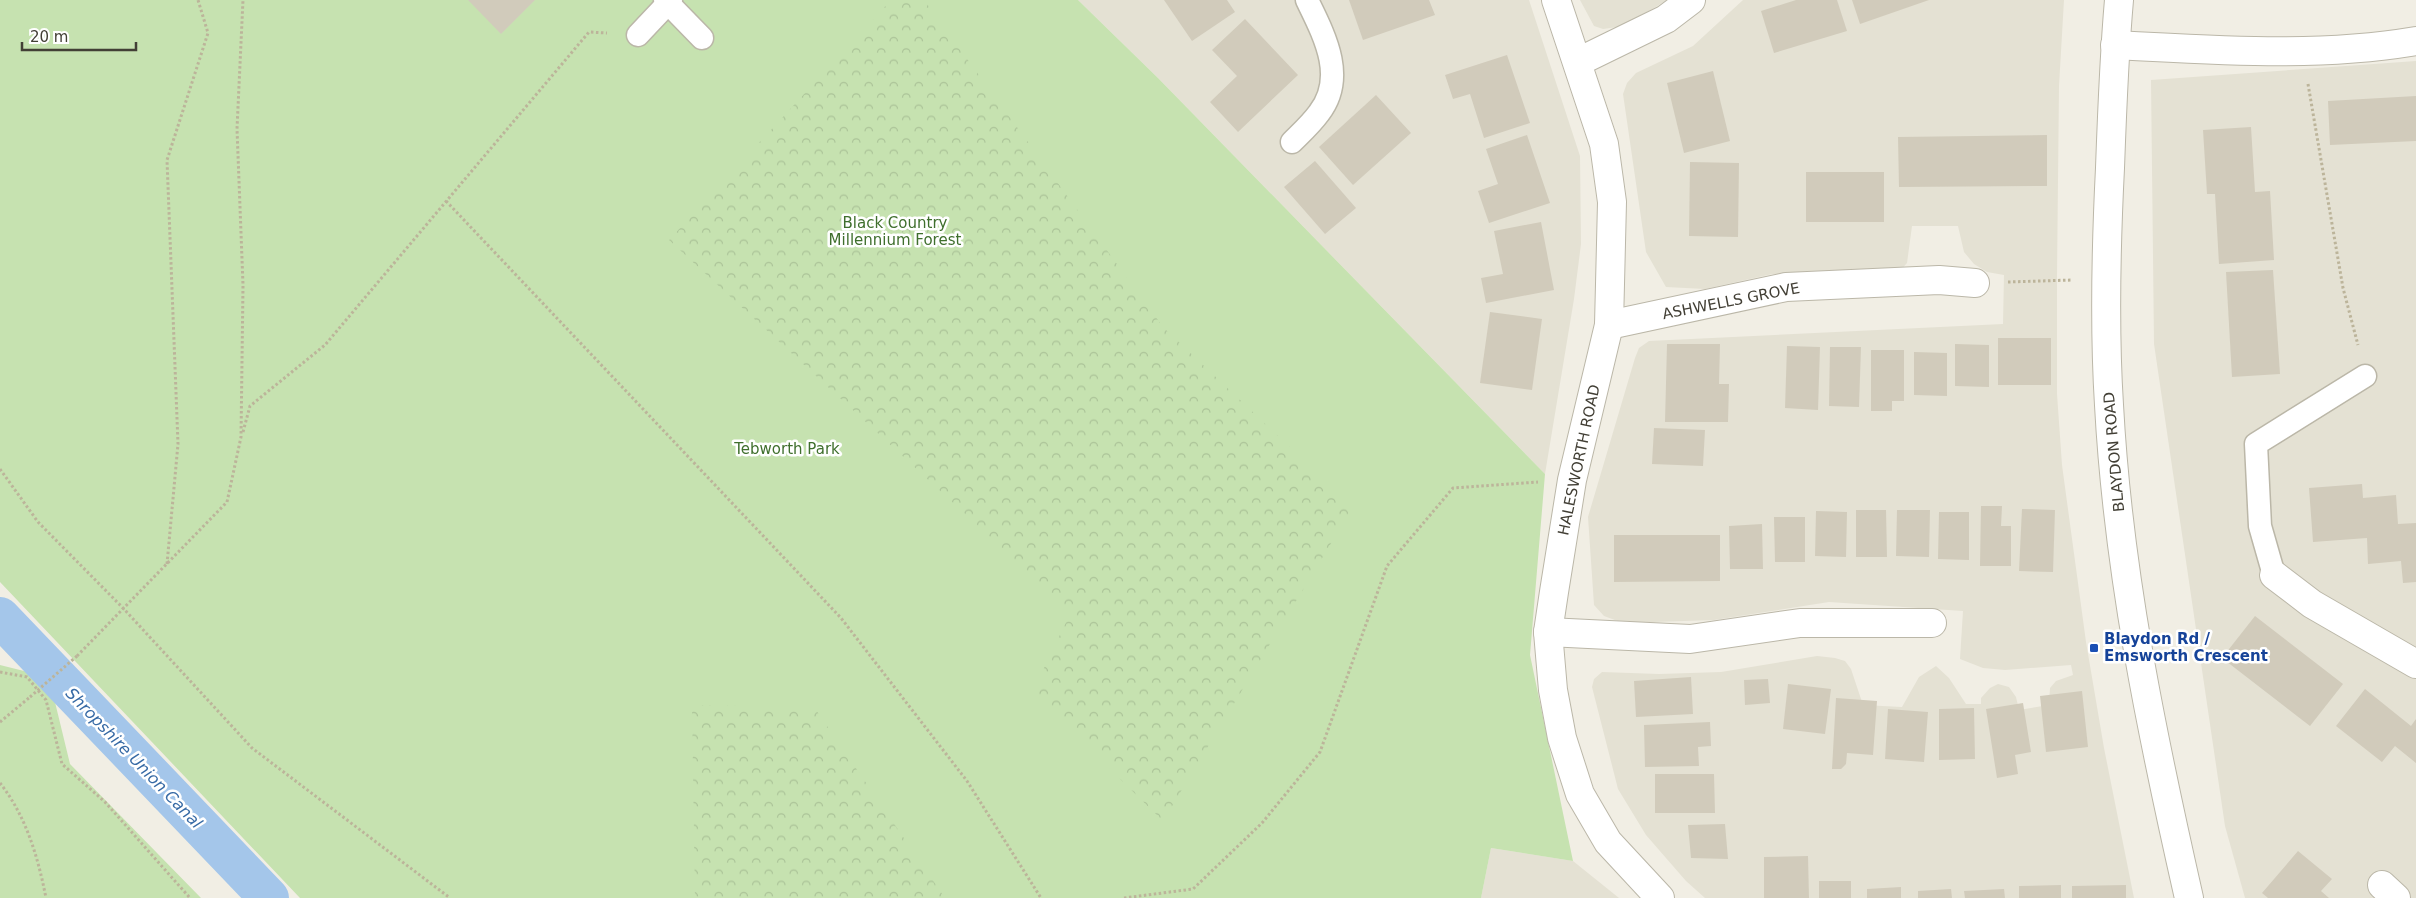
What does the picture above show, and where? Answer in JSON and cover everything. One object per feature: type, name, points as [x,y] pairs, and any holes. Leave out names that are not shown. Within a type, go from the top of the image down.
[{"type":"street","name":"HALESWORTH ROAD","points":[[1556,0],[1604,144],[1612,202],[1609,325],[1572,480],[1548,632],[1553,690],[1562,738],[1580,794],[1608,842],[1660,898]]},
{"type":"street","points":[[1578,62],[1666,19],[1691,0]]},
{"type":"street","name":"BLAYDON ROAD","points":[[2119,0],[2115,45],[2106,261],[2108,404],[2121,531],[2136,647],[2158,761],[2189,898]]},
{"type":"street","points":[[2115,45],[2278,53],[2382,46],[2416,41]]},
{"type":"street","name":"ASHWELLS GROVE","points":[[1609,325],[1786,287],[1939,280],[1975,283]]},
{"type":"street","points":[[2274,574],[2312,604],[2416,664]]},
{"type":"street","points":[[1548,632],[1690,639],[1800,623],[1932,623]]},
{"type":"lane","points":[[1292,142],[1320,112],[1332,85],[1332,59],[1324,35],[1307,0]]},
{"type":"lane","points":[[638,35],[668,1],[702,38]]},
{"type":"lane","points":[[2274,574],[2260,526],[2256,444],[2365,376]]},
{"type":"path","points":[[167,565],[178,444],[167,160],[208,33],[198,0]]},
{"type":"path","points":[[241,438],[244,285],[237,129],[243,0]]},
{"type":"path","points":[[0,722],[77,656],[227,502],[250,406],[325,346],[589,32],[638,35]]},
{"type":"path","points":[[2303,51],[2343,288],[2365,376]]},
{"type":"path","points":[[446,201],[841,618],[967,781],[1041,898]]},
{"type":"path","points":[[1975,283],[2076,280]]},
{"type":"path","points":[[0,469],[38,522],[123,608],[252,748],[450,898]]},
{"type":"path","points":[[1124,898],[1193,889],[1262,823],[1320,752],[1387,566],[1453,488],[1572,480]]},
{"type":"path","points":[[0,672],[27,677],[46,700],[62,764],[105,802],[190,898]]},
{"type":"path","points":[[0,783],[12,797],[38,856],[46,898]]},
{"type":"shaded area","points":[[1078,0],[1529,0],[1580,156],[1581,244],[1574,299],[1545,474],[1158,78]]},
{"type":"shaded area","points":[[1580,0],[1667,0],[1624,26],[1603,29],[1594,26]]},
{"type":"shaded area","points":[[1743,0],[2064,0],[2059,86],[2057,276],[2057,394],[2062,465],[2086,642],[2104,748],[2134,898],[1705,898],[1686,881],[1646,835],[1618,789],[1592,687],[1594,679],[1602,672],[1659,674],[1721,672],[1817,656],[1835,658],[1845,661],[1851,669],[1863,705],[1902,707],[1919,677],[1936,666],[1949,678],[1966,704],[1981,704],[1981,698],[1990,688],[1998,684],[2009,687],[2016,697],[2019,710],[2049,705],[2050,688],[2056,681],[2073,675],[2071,665],[2005,670],[1983,668],[1960,659],[1963,611],[1829,602],[1714,620],[1623,623],[1604,616],[1594,605],[1588,517],[1635,358],[1639,348],[1649,341],[2003,324],[2004,275],[1987,272],[1974,264],[1964,252],[1958,226],[1912,226],[1907,263],[1897,274],[1849,277],[1772,274],[1705,289],[1666,287],[1646,252],[1623,94],[1627,83],[1636,73],[1693,46]]},
{"type":"shaded area","points":[[2416,61],[2416,898],[2245,898],[2225,826],[2154,344],[2151,80]]},
{"type":"shaded area","points":[[1491,848],[1573,861],[1619,898],[1481,898]]},
{"type":"green space","name":"Tebworth Park","points":[[0,0],[1078,0],[1158,78],[1545,474],[1530,655],[1573,861],[1491,848],[1481,898],[300,898],[0,582]]},
{"type":"green space","name":"Black Country Millennium Forest","points":[[891,0],[924,0],[1163,327],[1353,507],[1163,821],[1032,693],[1071,612],[669,240]]},
{"type":"green space","points":[[0,665],[28,672],[54,698],[70,764],[201,898],[0,898]]},
{"type":"green space","points":[[692,705],[814,707],[945,898],[695,898]]},
{"type":"building","points":[[468,0],[535,0],[501,34]]},
{"type":"building","points":[[1164,0],[1227,0],[1235,12],[1192,41]]},
{"type":"building","points":[[1349,0],[1429,0],[1435,15],[1363,40]]},
{"type":"building","points":[[1796,0],[1837,0],[1847,31],[1774,53],[1761,11]]},
{"type":"building","points":[[1852,0],[1929,0],[1860,24]]},
{"type":"building","points":[[1245,19],[1298,75],[1238,132],[1210,102],[1237,76],[1212,50]]},
{"type":"building","points":[[1507,55],[1530,123],[1484,138],[1470,94],[1453,99],[1445,75]]},
{"type":"building","points":[[1713,71],[1730,141],[1684,153],[1667,83]]},
{"type":"building","points":[[1376,95],[1411,133],[1353,185],[1319,147]]},
{"type":"building","points":[[2416,96],[2416,141],[2330,145],[2328,101]]},
{"type":"building","points":[[2251,127],[2255,192],[2270,191],[2274,260],[2219,264],[2215,194],[2207,194],[2203,130]]},
{"type":"building","points":[[1527,135],[1550,203],[1489,223],[1478,191],[1498,184],[1486,149]]},
{"type":"building","points":[[2047,135],[2047,186],[1899,187],[1898,137]]},
{"type":"building","points":[[1315,161],[1356,208],[1325,234],[1284,187]]},
{"type":"building","points":[[1690,162],[1739,163],[1738,237],[1689,236]]},
{"type":"building","points":[[1806,172],[1884,172],[1884,222],[1806,222]]},
{"type":"building","points":[[1541,222],[1554,290],[1486,303],[1481,278],[1503,274],[1494,231]]},
{"type":"building","points":[[2273,270],[2280,374],[2232,377],[2226,272]]},
{"type":"building","points":[[1490,312],[1542,319],[1532,390],[1480,383]]},
{"type":"building","points":[[1998,338],[2051,338],[2051,385],[1998,385]]},
{"type":"building","points":[[1667,344],[1720,344],[1719,384],[1729,384],[1728,422],[1665,422]]},
{"type":"building","points":[[1955,344],[1989,345],[1989,387],[1955,386]]},
{"type":"building","points":[[1787,346],[1820,347],[1818,410],[1785,408]]},
{"type":"building","points":[[1830,347],[1861,347],[1859,407],[1829,406]]},
{"type":"building","points":[[1871,350],[1904,350],[1904,401],[1892,401],[1892,411],[1871,411]]},
{"type":"building","points":[[1914,352],[1947,353],[1947,396],[1914,395]]},
{"type":"building","points":[[1654,428],[1705,430],[1703,466],[1652,464]]},
{"type":"building","points":[[2362,484],[2363,498],[2396,495],[2398,524],[2416,523],[2416,582],[2403,583],[2401,561],[2368,564],[2367,538],[2313,542],[2309,488]]},
{"type":"building","points":[[1981,506],[2002,506],[2001,526],[2011,526],[2011,566],[1980,566]]},
{"type":"building","points":[[2022,509],[2055,510],[2053,572],[2019,571]]},
{"type":"building","points":[[1856,510],[1886,510],[1887,557],[1856,557]]},
{"type":"building","points":[[1897,510],[1930,510],[1929,557],[1896,556]]},
{"type":"building","points":[[1816,511],[1847,512],[1846,557],[1815,556]]},
{"type":"building","points":[[1939,512],[1969,512],[1969,560],[1938,559]]},
{"type":"building","points":[[1774,517],[1805,517],[1805,562],[1775,562]]},
{"type":"building","points":[[1762,524],[1763,569],[1730,569],[1729,526]]},
{"type":"building","points":[[1614,535],[1720,535],[1720,581],[1614,582]]},
{"type":"building","points":[[2255,616],[2343,684],[2310,726],[2222,658]]},
{"type":"building","points":[[1691,677],[1693,714],[1636,717],[1634,681]]},
{"type":"building","points":[[1768,679],[1770,703],[1745,705],[1744,680]]},
{"type":"building","points":[[1788,684],[1831,689],[1825,734],[1783,729]]},
{"type":"building","points":[[2365,689],[2411,726],[2416,719],[2416,763],[2395,746],[2382,762],[2336,726]]},
{"type":"building","points":[[2082,691],[2088,747],[2046,752],[2040,696]]},
{"type":"building","points":[[1836,698],[1877,701],[1873,755],[1847,753],[1846,764],[1841,769],[1832,769]]},
{"type":"building","points":[[2023,703],[2031,752],[2015,755],[2018,774],[1997,778],[1986,709]]},
{"type":"building","points":[[1974,708],[1975,759],[1939,760],[1939,709]]},
{"type":"building","points":[[1888,709],[1928,712],[1924,762],[1885,759]]},
{"type":"building","points":[[1710,722],[1711,746],[1698,747],[1699,766],[1645,767],[1644,725]]},
{"type":"building","points":[[1655,774],[1714,774],[1715,813],[1655,813]]},
{"type":"building","points":[[1725,824],[1728,859],[1691,858],[1688,825]]},
{"type":"building","points":[[2298,851],[2332,879],[2321,891],[2329,898],[2268,898],[2262,893]]},
{"type":"building","points":[[1808,856],[1809,898],[1764,898],[1764,857]]},
{"type":"building","points":[[1819,881],[1851,881],[1851,898],[1819,898]]},
{"type":"building","points":[[2061,885],[2061,898],[2019,898],[2019,886]]},
{"type":"building","points":[[2126,885],[2126,898],[2072,898],[2072,886]]},
{"type":"building","points":[[1901,887],[1901,898],[1867,898],[1867,889]]},
{"type":"building","points":[[1951,889],[1952,898],[1918,898],[1918,891]]},
{"type":"building","points":[[2004,889],[2005,898],[1965,898],[1964,891]]},
{"type":"waterway","name":"Shropshire Union Canal","points":[[0,617],[269,898]]},
{"type":"place","name":"Blaydon Rd / Emsworth Crescent","points":[[2094,648]]}]
